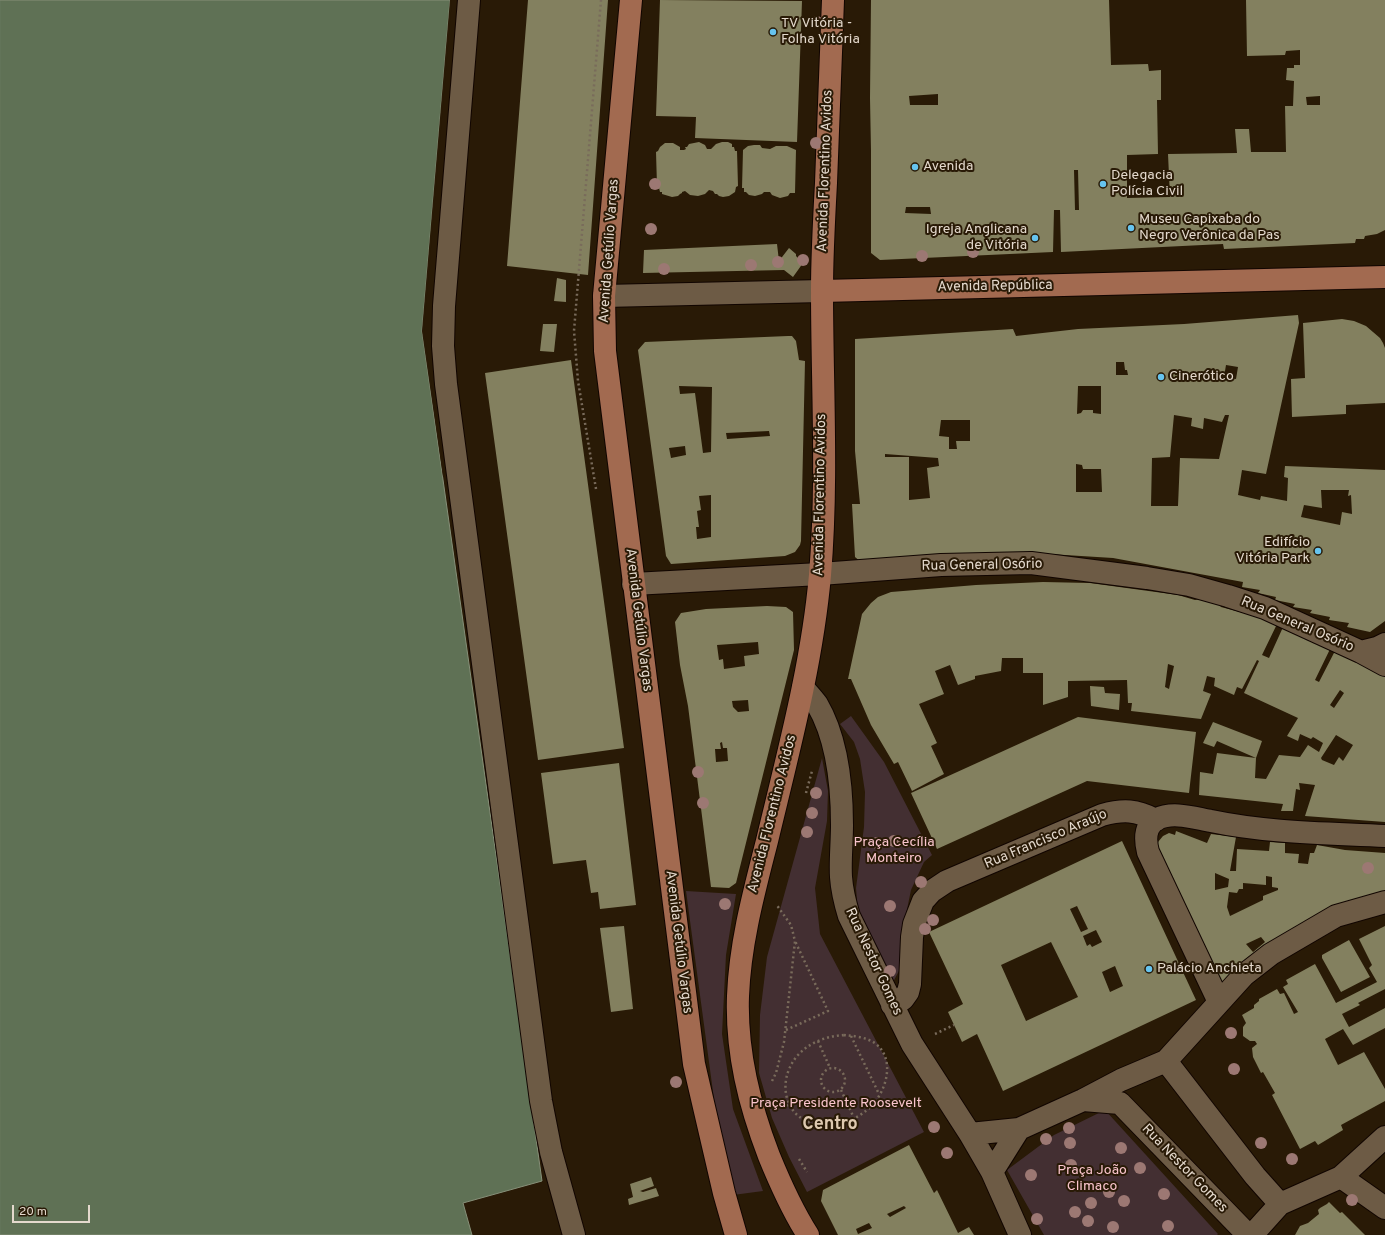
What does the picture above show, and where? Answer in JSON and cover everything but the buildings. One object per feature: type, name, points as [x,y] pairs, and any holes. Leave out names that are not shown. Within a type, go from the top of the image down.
[{"type":"main road","name":"Avenida Getúlio Vargas","points":[[631,0],[604,296],[605,351],[694,1064],[724,1193],[736,1235]]},
{"type":"main road","name":"Avenida Florentino Avidos","points":[[808,1235],[797,1218],[778,1179],[756,1123],[741,1062],[738,1030],[738,997],[741,960],[750,911],[804,688],[820,574],[823,523],[822,291],[834,0]]},
{"type":"main road","name":"Avenida República","points":[[822,291],[1385,277]]},
{"type":"street","points":[[469,0],[444,306],[443,346],[446,384],[541,1102],[551,1152],[574,1235]]},
{"type":"street","name":"Avenida República","points":[[604,296],[822,291]]},
{"type":"street","name":"Rua General Osório","points":[[634,584],[820,574],[941,565],[1032,563],[1189,585],[1265,608],[1361,652],[1385,665]]},
{"type":"street","points":[[1361,652],[1377,648],[1385,644]]},
{"type":"street","name":"Rua Nestor Gomes","points":[[804,688],[817,704],[825,722],[833,746],[839,772],[842,826],[841,877],[843,894],[849,916],[912,1044],[970,1134],[992,1172],[1020,1235]]},
{"type":"street","name":"Rua Francisco Araújo","points":[[892,1005],[903,999],[908,992],[910,984],[914,924],[923,901],[932,891],[947,882],[1102,815],[1116,811],[1130,811],[1142,813],[1156,820]]},
{"type":"street","points":[[1218,1002],[1148,852],[1145,841],[1147,830],[1150,825],[1164,816],[1185,816],[1250,828],[1385,836]]},
{"type":"street","points":[[970,1134],[1019,1129],[1166,1060],[1244,975],[1277,950],[1336,916],[1385,902]]},
{"type":"street","points":[[1166,1060],[1255,1176],[1280,1204]]},
{"type":"street","points":[[1083,1100],[1120,1103],[1121,1080]]},
{"type":"street","name":"Rua Nestor Gomes","points":[[1120,1103],[1248,1235]]},
{"type":"street","points":[[992,1172],[1019,1129]]},
{"type":"street","points":[[1252,1235],[1280,1204],[1341,1177],[1385,1137]]},
{"type":"street","points":[[1341,1177],[1385,1208]]},
{"type":"path","points":[[805,798],[813,768]]},
{"type":"path","points":[[774,911],[778,896]]},
{"type":"path","points":[[776,904],[791,925],[795,941],[828,1011],[786,1030]]},
{"type":"path","points":[[769,1088],[781,1057],[786,1030],[795,941]]},
{"type":"path","points":[[935,1034],[954,1025]]},
{"type":"path","points":[[851,1035],[879,1094]]},
{"type":"path","points":[[851,1035],[864,1038],[875,1044],[884,1055],[887,1073],[879,1094],[871,1106],[854,1118],[839,1124],[821,1125],[804,1120],[788,1105],[786,1079],[789,1070],[798,1055],[818,1041],[831,1036],[851,1035]]},
{"type":"path","points":[[818,1041],[830,1068]]},
{"type":"path","points":[[830,1068],[840,1069],[846,1077],[844,1087],[841,1090],[832,1093],[821,1084],[823,1074],[830,1068]]},
{"type":"path","points":[[841,1090],[854,1118]]},
{"type":"path","points":[[774,1102],[776,1110],[788,1105]]},
{"type":"path","points":[[796,1155],[807,1172]]},
{"type":"green space","name":"Praça Cecília Monteiro","points":[[851,716],[884,762],[932,855],[924,862],[911,890],[903,929],[899,971],[893,982],[858,913],[856,888],[864,827],[865,792],[860,759],[854,742],[840,724]]},
{"type":"green space","name":"Praça Presidente Roosevelt","points":[[822,758],[828,791],[827,821],[815,888],[820,934],[924,1132],[807,1192],[789,1157],[772,1118],[759,1073],[760,1015],[767,957]]},
{"type":"green space","name":"Praça Presidente Roosevelt","points":[[686,891],[736,894],[726,955],[722,1034],[733,1109],[763,1191],[733,1195],[718,1129]]},
{"type":"green space","name":"Praça João Climaco","points":[[1105,1110],[1218,1234],[1217,1235],[1044,1235],[1007,1170],[1054,1135]]},
{"type":"shaded area","points":[[0,0],[450,0],[422,331],[542,1181],[463,1203],[472,1235],[0,1235]]},
{"type":"pier","points":[[450,0],[452,0],[424,331],[445,477],[443,477],[422,331]]},
{"type":"place","name":"TV Vitória - Folha Vitória","points":[[773,32]]},
{"type":"place","name":"Avenida","points":[[915,167]]},
{"type":"place","name":"Delegacia Polícia Civil","points":[[1103,184]]},
{"type":"place","name":"Museu Capixaba do Negro Verônica da Pas","points":[[1131,228]]},
{"type":"place","name":"Igreja Anglicana de Vitória","points":[[1035,238]]},
{"type":"place","name":"Cinerótico","points":[[1161,377]]},
{"type":"place","name":"Edifício Vitória Park","points":[[1318,551]]},
{"type":"place","name":"Palácio Anchieta","points":[[1149,969]]},
{"type":"district","name":"Centro","points":[[830,1125]]}]
